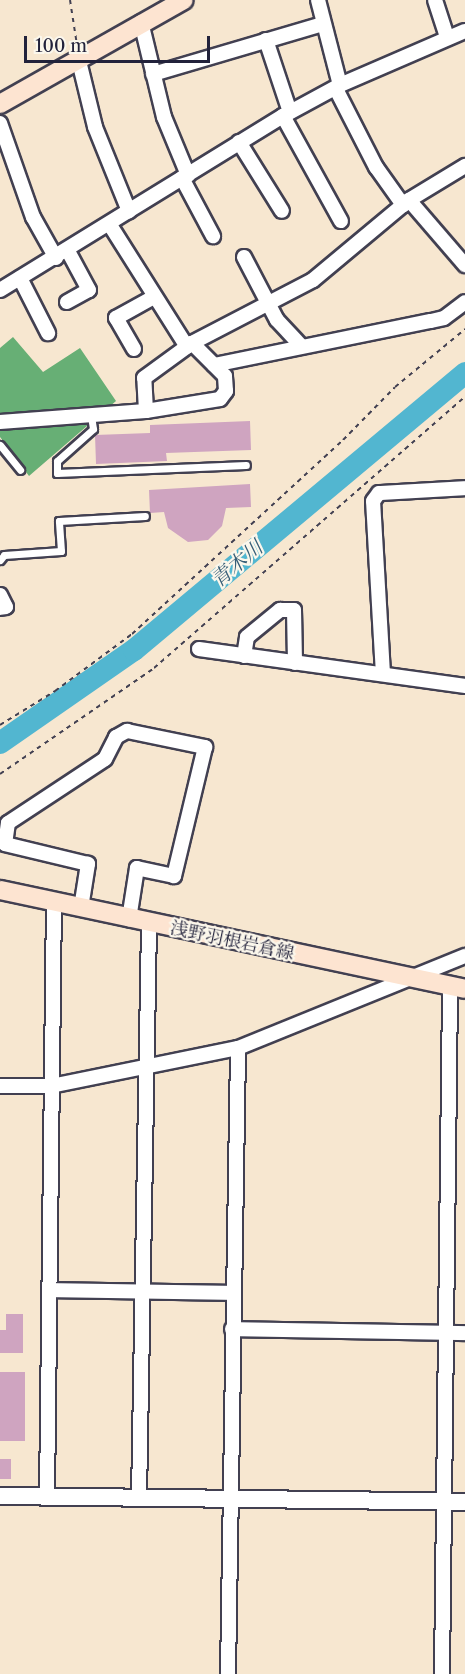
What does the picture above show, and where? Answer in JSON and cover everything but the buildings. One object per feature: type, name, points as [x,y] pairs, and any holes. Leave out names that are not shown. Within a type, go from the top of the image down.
[{"type":"main road","points":[[0,104],[78,57],[184,0]]},
{"type":"main road","name":"浅野羽根岩倉線","points":[[0,890],[149,924],[457,988]]},
{"type":"street","points":[[318,0],[338,87],[376,167],[465,265]]},
{"type":"street","points":[[435,0],[447,38]]},
{"type":"street","points":[[141,22],[164,117],[185,176],[213,236]]},
{"type":"street","points":[[153,74],[323,24]]},
{"type":"street","points":[[0,290],[110,225],[238,142],[287,114],[338,87],[465,31]]},
{"type":"street","points":[[266,40],[287,114],[341,221]]},
{"type":"street","points":[[78,57],[95,127],[129,211]]},
{"type":"street","points":[[0,123],[33,217],[89,290],[67,302]]},
{"type":"street","points":[[238,142],[282,211]]},
{"type":"street","points":[[146,411],[144,378],[190,345],[313,280],[406,202],[465,166]]},
{"type":"street","points":[[0,422],[146,411],[220,399],[226,391],[225,376],[190,345],[154,297],[110,225]]},
{"type":"street","points":[[244,257],[268,303],[288,334],[301,345]]},
{"type":"street","points":[[20,278],[48,333]]},
{"type":"street","points":[[134,349],[116,318],[154,297]]},
{"type":"street","points":[[214,365],[301,345],[444,318],[465,302]]},
{"type":"street","points":[[383,674],[373,501],[379,493],[465,488]]},
{"type":"street","points":[[0,595],[6,607],[0,608]]},
{"type":"street","points":[[244,656],[247,637],[280,610],[294,610],[295,663]]},
{"type":"street","points":[[199,649],[465,686]]},
{"type":"street","points":[[81,908],[88,864],[5,844],[8,823],[105,759],[116,737],[127,731],[205,747],[174,876],[137,868],[129,919]]},
{"type":"street","points":[[47,1497],[54,902]]},
{"type":"street","points":[[139,1498],[144,1069],[149,924]]},
{"type":"street","points":[[0,1086],[51,1086],[144,1069],[238,1048],[465,956]]},
{"type":"street","points":[[442,1674],[445,1502],[443,1332],[457,988]]},
{"type":"street","points":[[228,1674],[232,1293],[238,1048]]},
{"type":"street","points":[[50,1290],[141,1294],[232,1293]]},
{"type":"street","points":[[232,1329],[465,1333]]},
{"type":"street","points":[[0,1496],[465,1502]]},
{"type":"lane","points":[[92,416],[93,429],[57,461],[57,473],[246,465]]},
{"type":"lane","points":[[0,445],[20,470]]},
{"type":"lane","points":[[0,560],[4,555],[61,551],[59,521],[145,516]]},
{"type":"path","points":[[70,0],[78,57]]},
{"type":"path","points":[[0,725],[55,691],[132,634],[343,440],[395,387],[465,329]]},
{"type":"path","points":[[0,774],[154,668],[465,397]]},
{"type":"green space","points":[[13,337],[43,372],[80,348],[116,401],[29,476],[0,437],[0,348]]},
{"type":"waterway","name":"青木川","points":[[0,743],[134,650],[465,373]]}]
